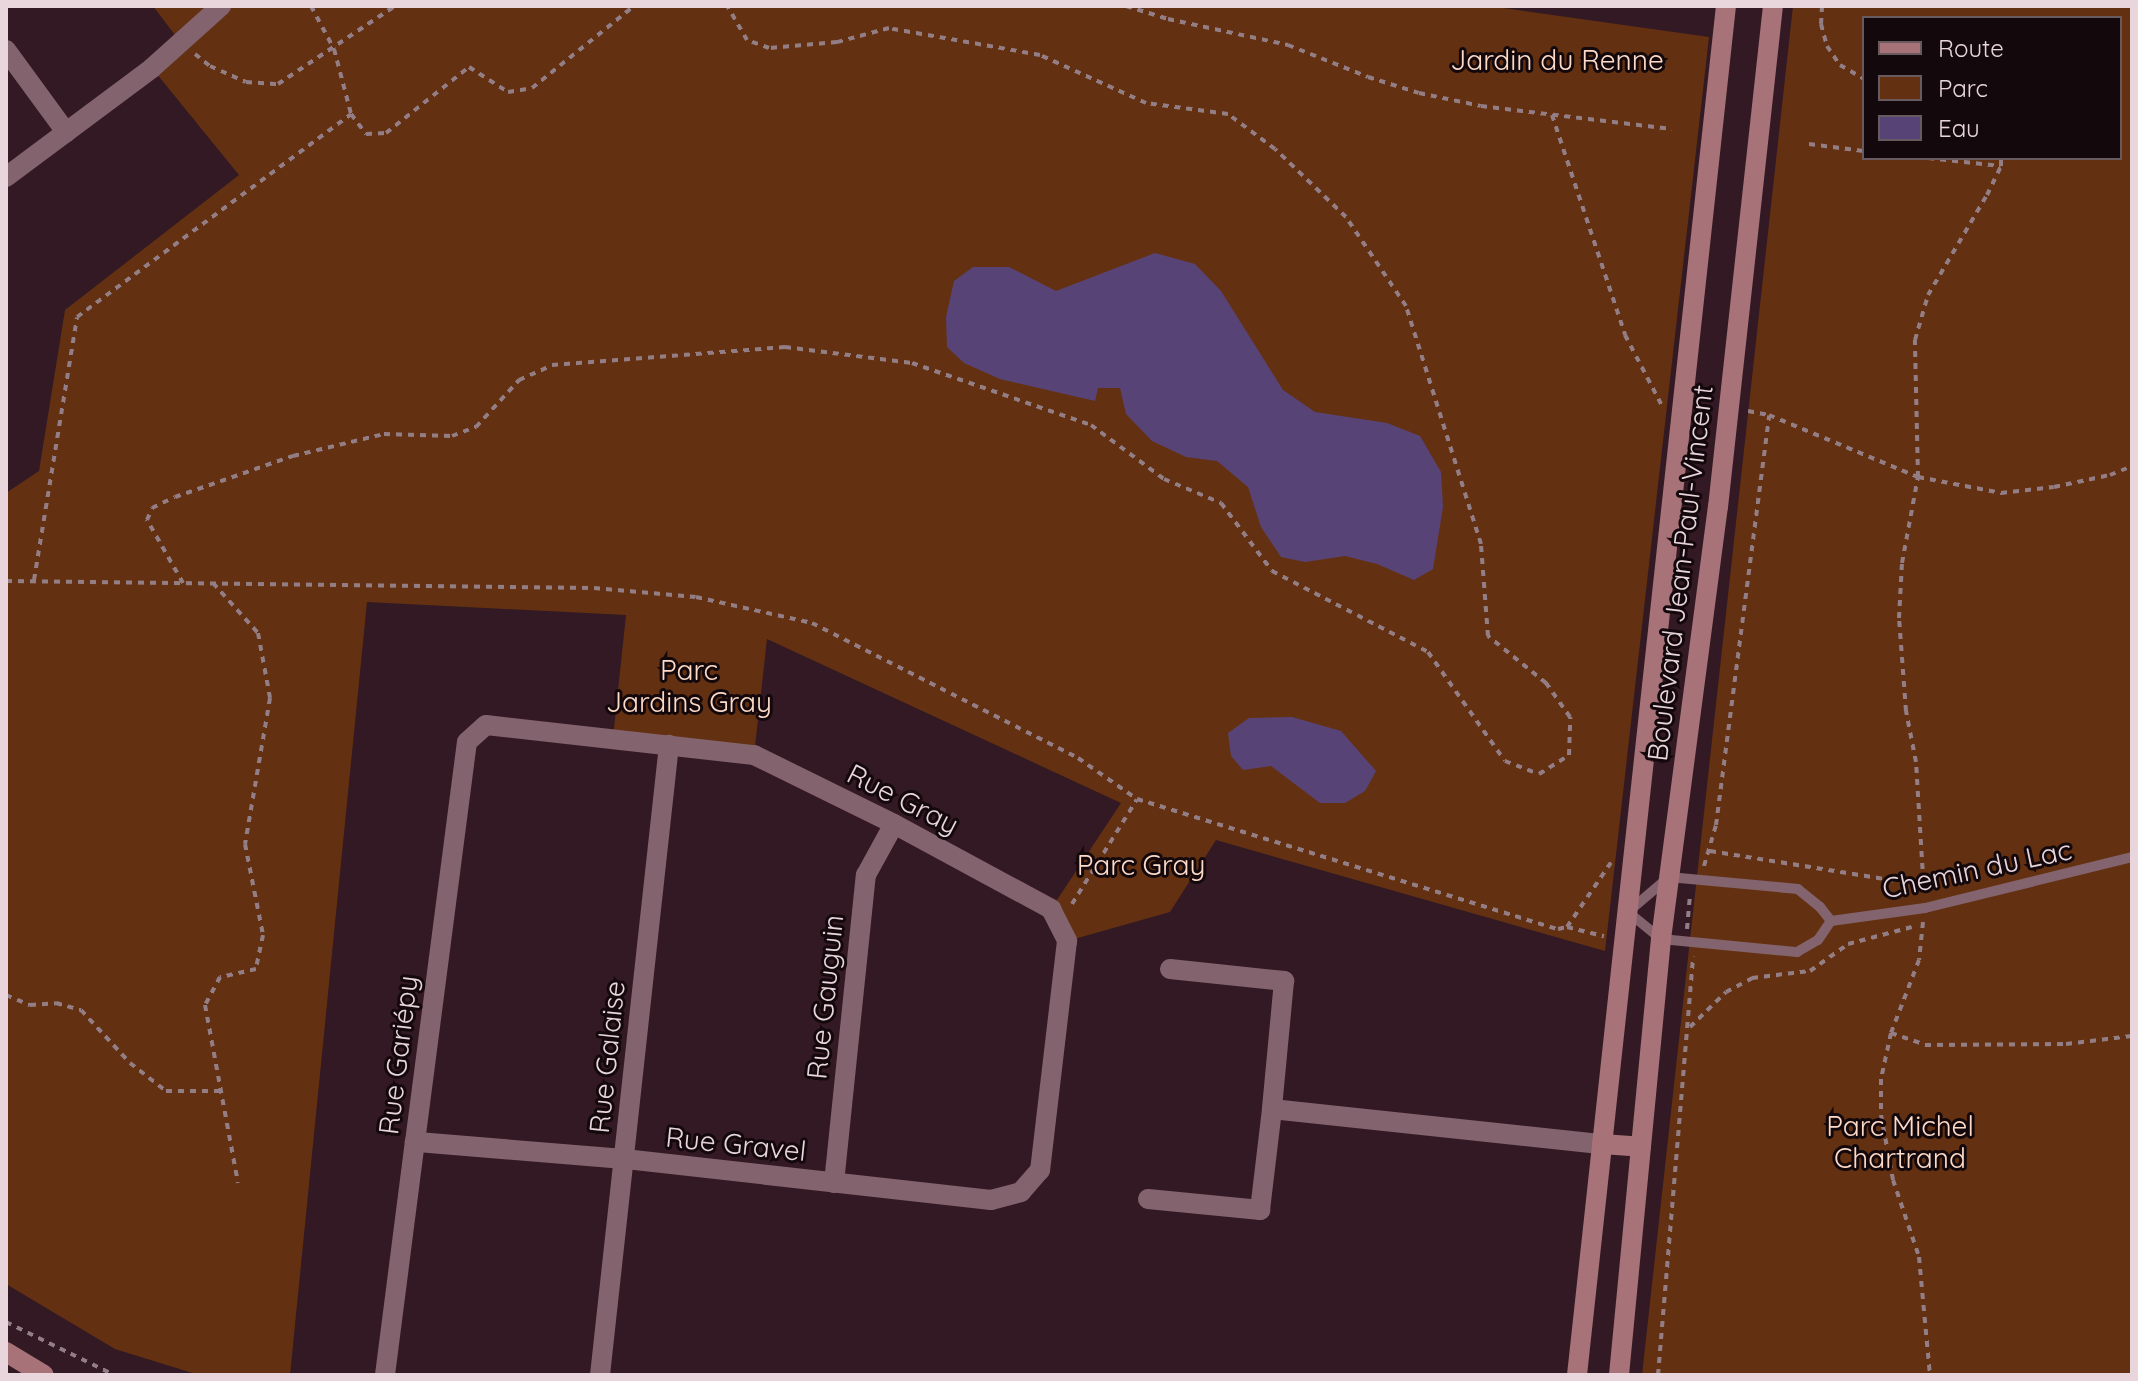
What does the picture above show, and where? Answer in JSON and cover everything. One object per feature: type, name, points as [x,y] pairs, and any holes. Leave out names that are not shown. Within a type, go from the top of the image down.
[{"type":"street","points":[[6,177],[181,43],[221,6]]},
{"type":"street","name":"Boulevard Jean-Paul-Vincent","points":[[1577,1375],[1726,6]]},
{"type":"street","name":"Boulevard Jean-Paul-Vincent","points":[[1619,1375],[1661,939],[1718,507],[1773,6]]},
{"type":"street","points":[[6,50],[66,132]]},
{"type":"street","name":"Rue Gray","points":[[467,742],[486,725],[754,755],[894,824],[1051,909],[1060,923]]},
{"type":"street","name":"Rue Gariépy","points":[[385,1375],[467,742]]},
{"type":"street","name":"Rue Galaise","points":[[600,1375],[669,745]]},
{"type":"street","name":"Rue Gauguin","points":[[834,1183],[866,875],[894,824]]},
{"type":"street","name":"Rue Gravel","points":[[415,1142],[624,1159],[991,1200],[1021,1192],[1040,1170],[1067,941],[1060,923]]},
{"type":"street","points":[[1148,1199],[1260,1210],[1272,1109],[1284,981],[1170,969]]},
{"type":"street","points":[[1272,1109],[1641,1147]]},
{"type":"street","points":[[1567,1375],[1581,1332]]},
{"type":"street","points":[[6,1352],[44,1375]]},
{"type":"lane","name":"Chemin du Lac","points":[[1831,921],[1925,908],[2132,857]]},
{"type":"lane","points":[[1669,877],[1798,889],[1831,921],[1818,940],[1797,952],[1661,939],[1628,912],[1669,877]]},
{"type":"path","points":[[311,6],[334,49],[351,114],[366,134],[386,133],[469,67],[508,92],[532,88],[634,6]]},
{"type":"path","points":[[181,43],[210,66],[246,82],[278,84],[395,6]]},
{"type":"path","points":[[183,583],[147,520],[152,508],[175,497],[293,456],[384,434],[452,436],[476,427],[519,380],[552,365],[785,347],[912,363],[1091,425],[1164,479],[1221,503],[1272,571],[1428,652],[1505,761],[1539,774],[1569,755],[1570,717],[1546,683],[1488,636],[1481,544],[1406,306],[1346,217],[1275,149],[1228,114],[1146,103],[1040,55],[889,28],[837,42],[769,48],[747,40],[727,6]]},
{"type":"path","points":[[1126,6],[1168,19],[1288,45],[1368,77],[1419,93],[1481,106],[1672,129]]},
{"type":"path","points":[[1822,6],[1821,24],[1827,46],[1840,65],[1862,78]]},
{"type":"path","points":[[34,580],[77,317],[351,114]]},
{"type":"path","points":[[1552,115],[1625,335],[1662,402],[1660,417]]},
{"type":"path","points":[[1809,144],[1862,151]]},
{"type":"path","points":[[1946,160],[2001,166]]},
{"type":"path","points":[[1930,1375],[1919,1257],[1893,1180],[1881,1115],[1881,1079],[1891,1033],[1919,960],[1925,908],[1916,762],[1906,711],[1899,618],[1902,563],[1918,477],[1915,340],[1928,295],[2001,166],[2001,160]]},
{"type":"path","points":[[1658,1375],[1695,959],[1686,941],[1691,879],[1708,863],[1769,415],[1918,477],[2001,493],[2054,487],[2132,466]]},
{"type":"path","points":[[6,581],[594,588],[696,597],[812,623],[1078,758],[1137,799],[1558,929],[1567,927],[1609,937]]},
{"type":"path","points":[[213,583],[258,633],[270,698],[245,844],[263,935],[256,969],[220,977],[205,1005],[238,1183]]},
{"type":"path","points":[[1060,923],[1137,799]]},
{"type":"path","points":[[1710,851],[1923,885]]},
{"type":"path","points":[[1567,927],[1614,857]]},
{"type":"path","points":[[6,995],[30,1005],[56,1003],[81,1010],[130,1063],[166,1091],[220,1091]]},
{"type":"path","points":[[1891,1033],[1925,1045],[2066,1044],[2132,1036]]},
{"type":"path","points":[[6,1322],[114,1375]]},
{"type":"green space","points":[[153,6],[1489,6],[1709,37],[1605,951],[1216,840],[1170,912],[1067,941],[1051,909],[1121,803],[767,639],[754,755],[613,738],[626,615],[367,602],[290,1375],[199,1375],[115,1349],[6,1284],[6,493],[39,471],[65,310],[239,175],[152,68],[181,43]]},
{"type":"green space","name":"Parc Michel Chartrand","points":[[1793,6],[2132,6],[2132,1375],[1642,1375]]},
{"type":"water","points":[[1155,253],[1195,264],[1221,291],[1283,390],[1315,412],[1387,423],[1420,436],[1441,472],[1443,507],[1433,569],[1414,580],[1377,564],[1345,556],[1305,562],[1281,557],[1261,527],[1248,487],[1217,461],[1186,457],[1152,441],[1126,414],[1120,388],[1098,388],[1095,401],[1000,379],[964,363],[947,347],[946,317],[954,281],[973,267],[1009,267],[1056,291]]},
{"type":"water","points":[[1292,717],[1341,731],[1376,771],[1365,791],[1345,803],[1320,803],[1271,766],[1243,770],[1231,756],[1228,733],[1249,718]]},
{"type":"park label","name":"Jardin du Renne","points":[[1557,60]]},
{"type":"park label","name":"Parc Jardins Gray","points":[[689,686]]},
{"type":"park label","name":"Parc Gray","points":[[1141,865]]}]
